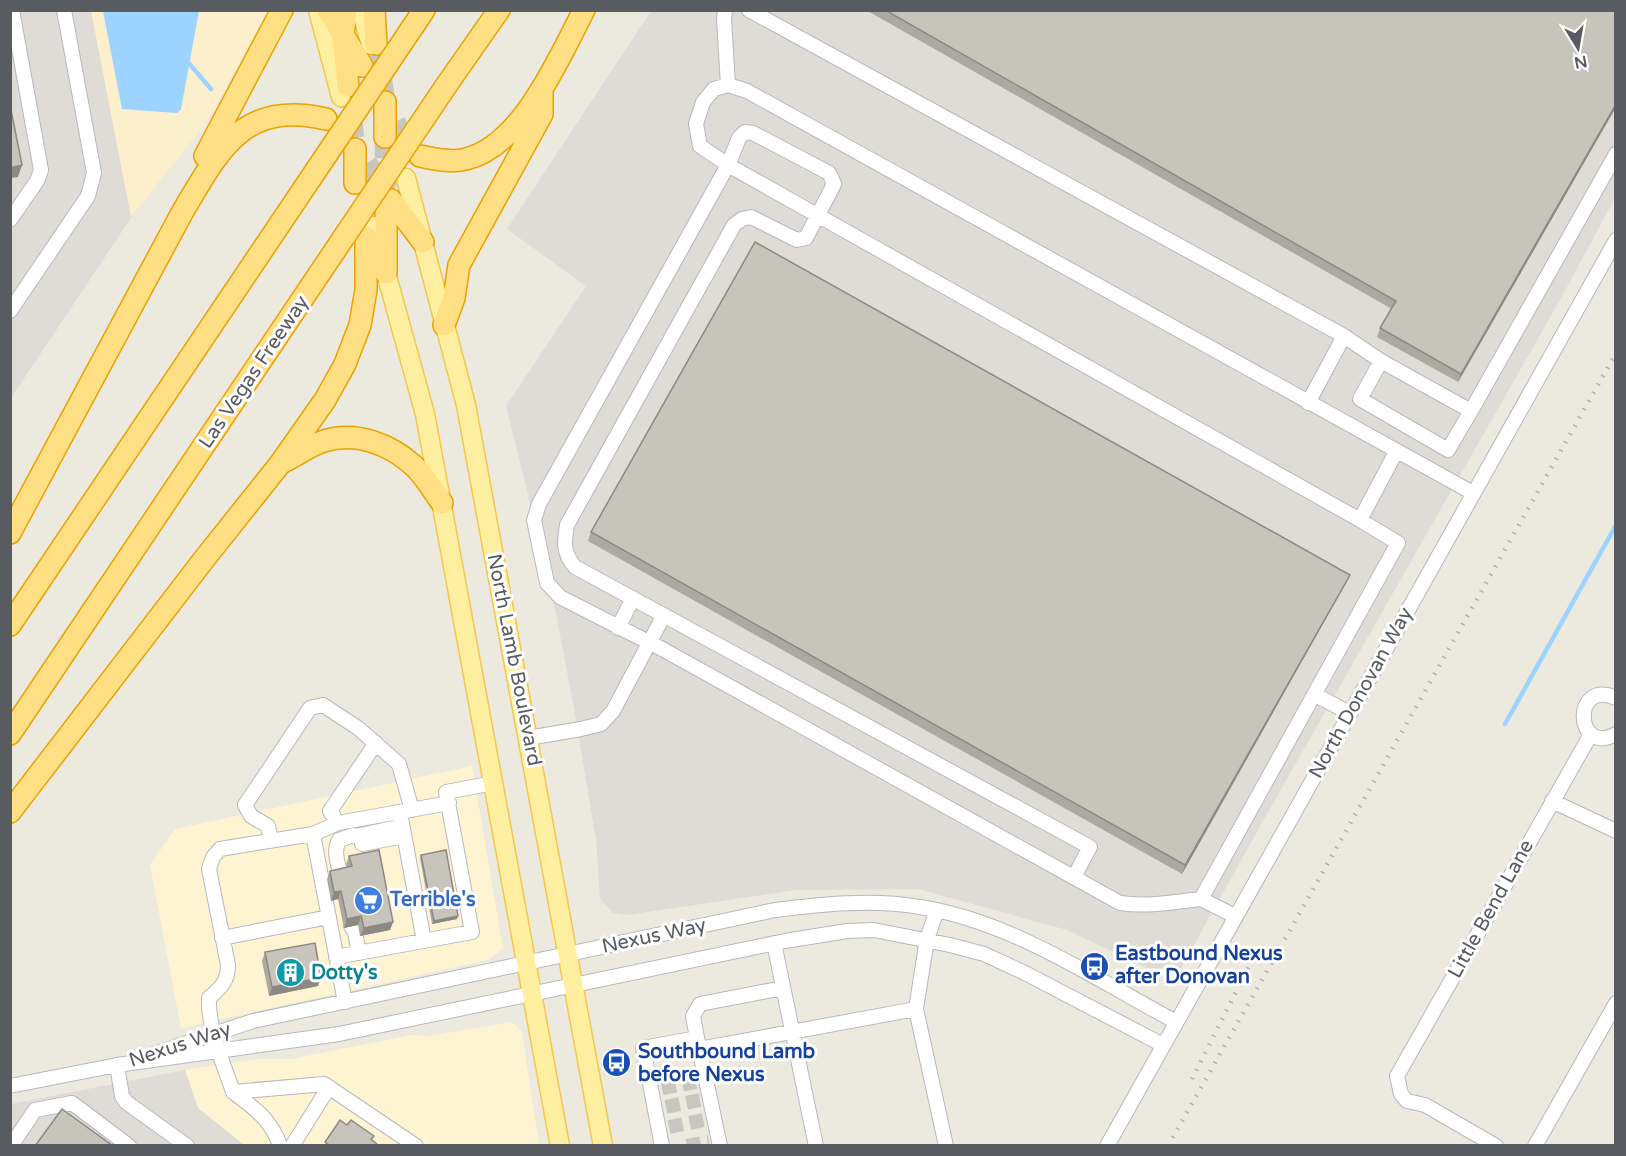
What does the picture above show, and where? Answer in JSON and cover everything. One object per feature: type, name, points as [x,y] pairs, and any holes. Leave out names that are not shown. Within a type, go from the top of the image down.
[{"type":"highway","points":[[183,211],[205,156],[282,10]]},
{"type":"highway","points":[[328,10],[343,35],[370,53],[374,10]]},
{"type":"highway","points":[[344,91],[343,35],[346,10]]},
{"type":"highway","name":"Las Vegas Freeway","points":[[10,734],[499,10]]},
{"type":"highway","points":[[420,156],[441,160],[466,159],[490,149],[510,133],[542,90],[584,10]]},
{"type":"highway","points":[[10,625],[419,18]]},
{"type":"highway","points":[[444,325],[454,298],[459,265],[542,114],[542,90]]},
{"type":"highway","points":[[385,102],[390,129]]},
{"type":"highway","points":[[10,533],[183,211],[212,162],[232,138],[261,120],[285,115],[308,115],[326,119]]},
{"type":"highway","points":[[386,273],[389,204],[423,242]]},
{"type":"highway","points":[[10,812],[280,464],[325,400],[345,364],[360,326],[366,290],[370,232]]},
{"type":"highway","points":[[280,464],[324,441],[348,438],[371,440],[391,448],[415,466],[442,503]]},
{"type":"main road","points":[[318,10],[344,91]]},
{"type":"main road","points":[[361,10],[370,53]]},
{"type":"main road","name":"North Lamb Boulevard","points":[[406,178],[466,405],[603,1146]]},
{"type":"main road","points":[[370,232],[386,273],[425,414],[560,1146]]},
{"type":"street","points":[[10,220],[37,181],[41,170],[12,10]]},
{"type":"street","points":[[10,312],[88,196],[94,173],[64,10]]},
{"type":"street","points":[[725,10],[728,85]]},
{"type":"street","points":[[749,10],[1344,336],[1381,360],[1471,411]]},
{"type":"street","points":[[1201,899],[1398,543],[728,165],[700,146],[696,124],[703,102],[714,89],[728,85],[747,92],[1473,493]]},
{"type":"street","points":[[1074,877],[1090,847],[575,567],[566,556],[567,525],[734,225],[742,219],[752,217],[797,240],[806,238],[834,184],[829,173],[753,133],[746,132],[739,138],[728,165],[539,504],[534,520],[547,583],[560,597],[650,644],[1120,903],[1139,905],[1201,899],[1235,916]]},
{"type":"street","points":[[1381,360],[1360,399],[1448,450],[1616,154]]},
{"type":"street","name":"North Donovan Way","points":[[1107,1146],[1616,240]]},
{"type":"street","points":[[1308,403],[1344,336]]},
{"type":"street","points":[[1360,520],[1396,452]]},
{"type":"street","points":[[618,628],[633,598]]},
{"type":"street","points":[[528,738],[601,724],[613,711],[664,615]]},
{"type":"street","points":[[1314,694],[1349,713]]},
{"type":"street","points":[[1616,698],[1600,695],[1588,702],[1584,708],[1583,722],[1591,734],[1604,738],[1616,734]]},
{"type":"street","points":[[271,840],[268,826],[251,816],[245,805],[310,708],[322,705],[376,743],[399,764],[404,821],[424,912],[424,941]]},
{"type":"street","name":"Little Bend Lane","points":[[1496,1146],[1425,1106],[1407,1101],[1401,1094],[1397,1076],[1591,734]]},
{"type":"street","points":[[338,824],[330,811],[376,743]]},
{"type":"street","points":[[336,957],[472,932],[460,905],[452,860],[447,792],[494,783]]},
{"type":"street","points":[[1552,801],[1616,831]]},
{"type":"street","points":[[340,876],[337,860],[339,852],[346,846],[449,803]]},
{"type":"street","points":[[280,1146],[276,1133],[260,1112],[233,1092],[214,1034],[209,998],[221,988],[228,978],[209,869],[213,857],[220,849],[313,834],[338,824],[404,821]]},
{"type":"street","points":[[313,834],[345,1002]]},
{"type":"street","name":"Nexus Way","points":[[117,1065],[253,1021],[775,910],[830,903],[919,906],[958,915],[1035,945],[1176,1022]]},
{"type":"street","points":[[937,910],[927,939],[916,1009],[946,1146]]},
{"type":"street","points":[[222,938],[328,917]]},
{"type":"street","points":[[351,926],[355,932],[359,953]]},
{"type":"street","name":"Nexus Way","points":[[10,1086],[117,1065],[339,1035],[774,943],[847,931],[874,930],[927,939],[984,954],[1163,1045]]},
{"type":"street","points":[[774,943],[816,1146]]},
{"type":"street","points":[[716,1142],[701,1081],[693,1017],[700,1004],[783,988]]},
{"type":"street","points":[[1535,1146],[1616,1003]]},
{"type":"street","points":[[662,1146],[664,1128],[661,1108],[643,1048],[792,1030],[916,1009]]},
{"type":"street","points":[[117,1065],[122,1096],[126,1102],[187,1146]]},
{"type":"street","points":[[233,1092],[324,1084],[416,1146]]},
{"type":"street","points":[[292,1146],[329,1087]]},
{"type":"street","points":[[11,1146],[35,1110],[72,1103],[129,1146]]},
{"type":"shaded area","points":[[11,11],[269,11],[11,398]]},
{"type":"shaded area","points":[[651,11],[1615,11],[1615,198],[1560,300],[1181,968],[1147,968],[1067,930],[918,889],[796,890],[627,915],[613,913],[600,898],[596,840],[573,702],[549,579],[506,406],[586,286],[507,229]]},
{"type":"shaded area","points":[[472,766],[503,948],[488,960],[181,1028],[150,865],[175,829]]},
{"type":"shaded area","points":[[511,1022],[522,1031],[539,1145],[244,1145],[198,1108],[185,1070],[256,1059],[291,1059],[412,1035],[428,1036]]},
{"type":"shaded area","points":[[185,1070],[198,1108],[244,1145],[11,1146],[11,1104]]},
{"type":"sand","points":[[91,11],[270,11],[205,124],[131,217]]},
{"type":"water","points":[[103,11],[199,11],[181,109],[177,113],[122,109]]},
{"type":"building","points":[[885,10],[1612,10],[1616,12],[1616,104],[1461,374],[1380,328],[1396,301]]},
{"type":"building","points":[[10,105],[22,165],[10,168]]},
{"type":"building","points":[[755,242],[1350,575],[1185,865],[591,532]]},
{"type":"building","name":"Terrible's","points":[[379,850],[393,922],[364,928],[361,916],[347,919],[341,891],[334,892],[330,871],[352,866],[349,856]]},
{"type":"building","points":[[446,850],[458,916],[434,921],[421,855]]},
{"type":"building","name":"Dotty's","points":[[315,943],[321,978],[272,987],[265,952]]},
{"type":"building","points":[[62,1109],[113,1146],[35,1146]]},
{"type":"building","points":[[340,1120],[347,1125],[351,1120],[374,1136],[371,1139],[379,1146],[330,1146],[325,1142]]},
{"type":"waterway","points":[[187,61],[211,89]]},
{"type":"waterway","points":[[1505,724],[1616,525]]},
{"type":"tunnel","points":[[376,44],[385,102]]},
{"type":"tunnel","points":[[372,49],[381,86]]},
{"type":"tunnel","points":[[348,86],[355,149]]},
{"type":"tunnel","points":[[395,122],[410,151],[418,155]]},
{"type":"tunnel","points":[[385,137],[386,187]]},
{"type":"tunnel","points":[[367,163],[387,193]]},
{"type":"tunnel","points":[[662,1088],[696,1082]]},
{"type":"tunnel","points":[[666,1107],[700,1100]]},
{"type":"tunnel","points":[[669,1127],[704,1120]]},
{"type":"tunnel","points":[[687,1146],[709,1142]]},
{"type":"railway","points":[[1168,1146],[1616,353]]},
{"type":"railway","points":[[1192,1079],[1250,964]]},
{"type":"place","name":"Terrible's","points":[[369,900]]},
{"type":"place","name":"Eastbound Nexus after Donovan","points":[[1094,966]]},
{"type":"place","name":"Dotty's","points":[[290,973]]},
{"type":"place","name":"Southbound Lamb before Nexus","points":[[617,1063]]}]
